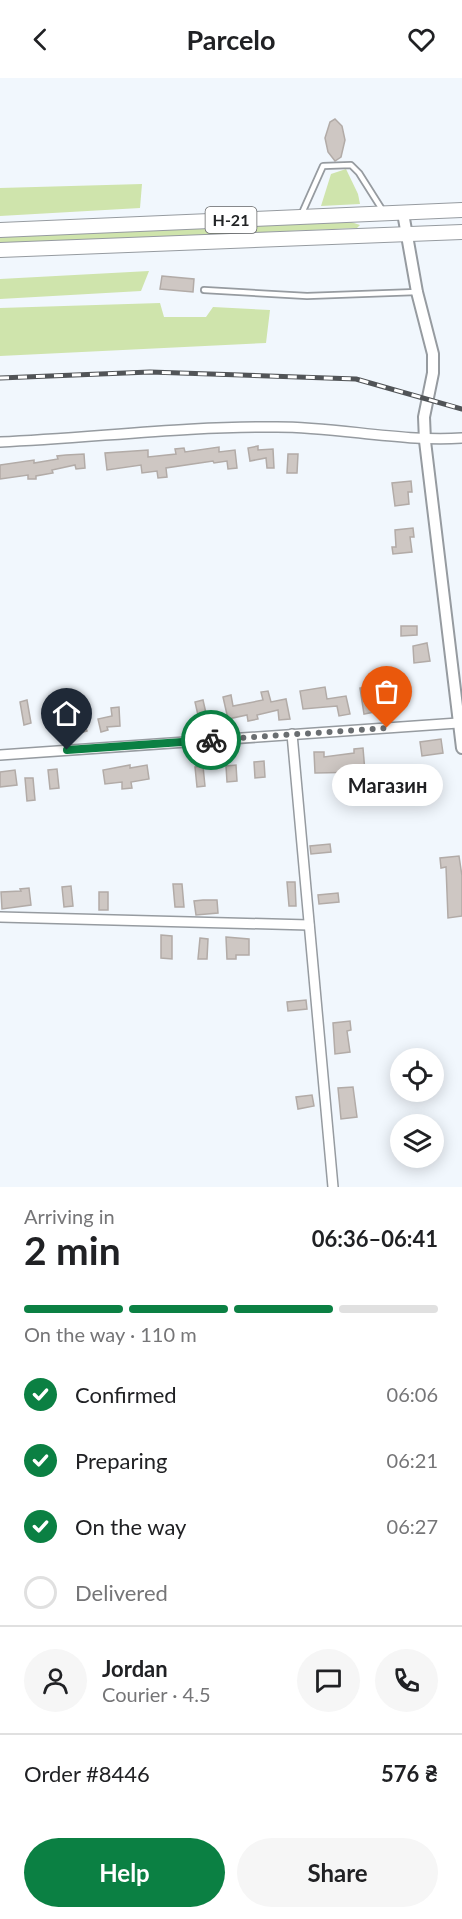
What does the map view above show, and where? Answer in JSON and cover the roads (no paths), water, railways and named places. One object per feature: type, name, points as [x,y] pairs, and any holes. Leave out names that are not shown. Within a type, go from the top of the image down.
[{"type":"main road","name":"Н-21","points":[[0,230],[462,210]]},
{"type":"main road","name":"Н-21","points":[[0,250],[462,232]]},
{"type":"street","points":[[403,213],[417,292],[433,354],[433,373],[424,417],[425,441],[462,748]]},
{"type":"street","points":[[0,442],[103,437],[225,427],[328,428],[425,441],[462,438]]},
{"type":"street","points":[[0,755],[458,723]]},
{"type":"street","points":[[292,734],[333,1187]]},
{"type":"street","points":[[0,917],[309,925]]},
{"type":"lane","points":[[300,217],[323,166],[351,165],[359,173],[384,213]]},
{"type":"lane","points":[[204,290],[307,296],[417,292]]},
{"type":"railway","points":[[0,378],[150,372],[356,379],[462,409]]},
{"type":"place","name":"Mагазин","points":[[387,728]]}]
